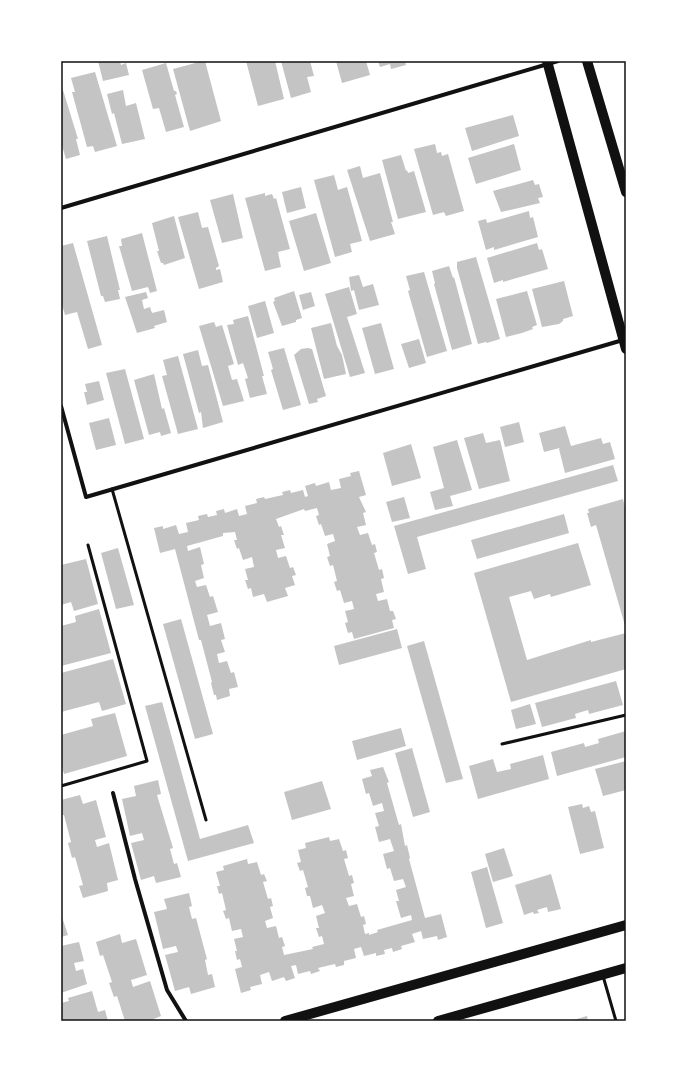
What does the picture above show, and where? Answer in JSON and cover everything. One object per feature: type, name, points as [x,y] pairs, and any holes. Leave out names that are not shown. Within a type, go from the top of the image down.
[{"type":"main road","points":[[587,61],[626,192]]},
{"type":"main road","points":[[547,62],[625,344]]},
{"type":"main road","points":[[285,1021],[626,925]]},
{"type":"main road","points":[[438,1021],[626,968]]},
{"type":"street","points":[[61,208],[547,62],[558,61]]},
{"type":"street","points":[[61,406],[86,497],[625,344]]},
{"type":"street","points":[[113,793],[135,879],[167,990],[186,1021]]},
{"type":"lane","points":[[112,489],[206,820]]},
{"type":"lane","points":[[61,786],[147,761],[88,545]]},
{"type":"lane","points":[[502,744],[626,716]]},
{"type":"lane","points":[[603,975],[616,1021]]},
{"type":"building","points":[[98,61],[120,61],[121,65],[126,63],[129,75],[103,81]]},
{"type":"building","points":[[205,61],[221,121],[190,131],[173,69]]},
{"type":"building","points":[[246,61],[275,61],[284,99],[258,106]]},
{"type":"building","points":[[281,61],[310,61],[314,76],[307,77],[311,92],[291,98]]},
{"type":"building","points":[[336,61],[366,61],[370,75],[342,83]]},
{"type":"building","points":[[378,61],[405,61],[406,65],[391,69],[390,64],[380,67]]},
{"type":"building","points":[[166,63],[174,91],[176,91],[177,94],[175,95],[184,127],[166,132],[159,108],[153,109],[142,70]]},
{"type":"building","points":[[95,72],[117,146],[95,152],[93,146],[87,147],[72,92],[75,92],[71,78]]},
{"type":"building","points":[[63,90],[78,139],[76,139],[80,155],[66,159],[61,142],[61,91]]},
{"type":"building","points":[[123,90],[126,106],[136,103],[145,139],[122,144],[114,113],[112,114],[107,94]]},
{"type":"building","points":[[513,115],[519,136],[472,151],[465,128]]},
{"type":"building","points":[[435,144],[437,153],[441,152],[442,156],[448,154],[464,211],[446,216],[444,212],[433,215],[414,149]]},
{"type":"building","points":[[514,144],[521,170],[476,184],[468,158]]},
{"type":"building","points":[[401,155],[406,171],[407,170],[408,173],[414,171],[426,212],[398,219],[382,160]]},
{"type":"building","points":[[360,166],[363,178],[380,173],[395,234],[370,241],[347,170]]},
{"type":"building","points":[[334,175],[338,190],[347,187],[362,241],[350,244],[352,252],[335,257],[314,180]]},
{"type":"building","points":[[533,180],[535,185],[539,184],[543,197],[538,198],[540,203],[501,212],[493,191]]},
{"type":"building","points":[[301,187],[306,208],[287,213],[282,192]]},
{"type":"building","points":[[265,193],[265,196],[272,194],[274,199],[276,198],[290,249],[278,252],[281,267],[265,271],[245,198]]},
{"type":"building","points":[[233,194],[243,238],[222,243],[210,200]]},
{"type":"building","points":[[529,211],[530,218],[533,217],[538,237],[494,250],[494,247],[486,250],[478,221],[486,219],[487,223]]},
{"type":"building","points":[[198,212],[202,228],[208,227],[219,266],[216,270],[220,269],[223,282],[199,289],[178,217]]},
{"type":"building","points":[[316,213],[331,263],[304,271],[289,221]]},
{"type":"building","points":[[174,216],[185,258],[164,265],[161,263],[157,251],[159,251],[152,223]]},
{"type":"building","points":[[142,233],[157,291],[150,293],[148,287],[132,291],[119,246],[122,246],[121,239]]},
{"type":"building","points":[[107,236],[120,290],[118,290],[120,299],[105,302],[103,296],[101,296],[87,241]]},
{"type":"building","points":[[73,243],[102,345],[88,349],[77,312],[65,315],[61,301],[61,246]]},
{"type":"building","points":[[537,243],[539,250],[542,249],[548,269],[503,282],[503,280],[494,283],[487,258]]},
{"type":"building","points":[[476,257],[500,339],[478,344],[457,268],[457,262]]},
{"type":"building","points":[[449,266],[453,278],[454,277],[472,344],[452,350],[434,284],[432,271]]},
{"type":"building","points":[[424,272],[447,351],[427,357],[408,291],[410,290],[406,276]]},
{"type":"building","points":[[359,275],[363,287],[373,284],[379,305],[359,310],[354,290],[351,291],[349,277]]},
{"type":"building","points":[[564,281],[573,316],[563,319],[563,321],[559,324],[542,327],[532,289]]},
{"type":"building","points":[[349,287],[357,314],[347,317],[365,373],[350,377],[325,294]]},
{"type":"building","points":[[294,291],[302,318],[296,320],[296,322],[282,326],[273,302],[275,301],[274,298]]},
{"type":"building","points":[[527,291],[537,325],[532,327],[533,329],[506,337],[496,299]]},
{"type":"building","points":[[146,292],[148,298],[142,300],[144,309],[150,307],[152,313],[164,310],[167,322],[154,326],[155,328],[137,333],[125,297]]},
{"type":"building","points":[[311,292],[315,306],[303,310],[299,295]]},
{"type":"building","points":[[265,301],[274,333],[257,338],[248,306]]},
{"type":"building","points":[[248,316],[264,376],[262,376],[267,394],[250,398],[245,379],[248,378],[243,363],[238,365],[227,325],[234,324],[233,320]]},
{"type":"building","points":[[214,322],[216,327],[222,325],[234,364],[228,366],[232,380],[237,379],[244,401],[223,406],[199,326]]},
{"type":"building","points":[[331,323],[337,346],[342,355],[346,374],[324,379],[311,328]]},
{"type":"building","points":[[381,323],[394,369],[375,374],[362,328]]},
{"type":"building","points":[[419,339],[426,363],[409,368],[401,344]]},
{"type":"building","points":[[284,348],[301,405],[283,410],[271,370],[273,369],[268,352]]},
{"type":"building","points":[[301,349],[312,349],[326,396],[317,399],[318,402],[309,404],[294,355]]},
{"type":"building","points":[[198,350],[202,366],[208,365],[223,422],[203,428],[201,412],[199,413],[183,354]]},
{"type":"building","points":[[178,356],[198,429],[178,434],[162,376],[167,375],[163,360]]},
{"type":"building","points":[[125,369],[144,439],[125,444],[106,373]]},
{"type":"building","points":[[154,374],[162,409],[164,408],[171,433],[161,436],[160,432],[149,435],[134,380]]},
{"type":"building","points":[[99,381],[104,400],[87,405],[84,392],[87,392],[85,384]]},
{"type":"building","points":[[109,418],[116,445],[96,450],[89,423]]},
{"type":"building","points":[[519,422],[524,442],[505,447],[500,427]]},
{"type":"building","points":[[565,426],[571,446],[601,438],[603,444],[610,442],[615,459],[565,473],[560,448],[544,452],[539,433]]},
{"type":"building","points":[[483,433],[486,443],[500,440],[510,481],[479,489],[464,438]]},
{"type":"building","points":[[457,440],[472,490],[450,496],[453,506],[435,510],[430,492],[444,488],[433,447]]},
{"type":"building","points":[[411,444],[421,478],[392,486],[383,453]]},
{"type":"building","points":[[613,465],[618,481],[417,537],[426,569],[408,574],[394,526]]},
{"type":"building","points":[[359,471],[366,495],[359,497],[366,512],[363,513],[366,525],[357,527],[360,535],[368,533],[372,545],[375,544],[377,552],[374,553],[379,570],[382,569],[384,578],[381,579],[384,592],[376,594],[378,601],[387,599],[390,611],[393,611],[396,619],[392,620],[394,628],[354,639],[352,632],[348,633],[345,623],[348,622],[345,611],[354,609],[352,601],[344,603],[340,590],[337,591],[334,582],[337,581],[333,565],[330,566],[327,557],[330,556],[327,544],[335,541],[333,534],[325,536],[321,524],[319,525],[316,516],[319,515],[317,508],[305,511],[304,509],[276,519],[279,527],[281,526],[284,535],[281,535],[285,548],[276,550],[278,558],[286,556],[290,568],[293,567],[296,575],[292,576],[295,585],[285,588],[288,596],[267,602],[264,594],[253,597],[251,588],[248,589],[245,580],[248,580],[245,569],[254,567],[252,557],[243,560],[239,548],[237,549],[234,540],[237,540],[235,532],[223,533],[223,536],[187,546],[188,551],[200,547],[204,564],[201,565],[204,578],[195,581],[197,587],[206,585],[210,597],[213,596],[218,612],[207,615],[210,626],[221,623],[225,639],[221,640],[225,652],[217,654],[219,663],[227,661],[231,673],[234,672],[238,687],[229,689],[230,696],[217,700],[216,695],[214,695],[201,640],[199,640],[175,549],[160,553],[154,528],[163,526],[163,529],[176,525],[179,534],[188,532],[186,523],[199,520],[198,516],[207,514],[208,517],[217,515],[216,511],[224,509],[225,513],[237,509],[239,516],[247,514],[245,506],[257,503],[256,499],[264,497],[265,499],[283,495],[282,492],[290,490],[291,493],[303,490],[305,497],[308,496],[305,486],[315,483],[316,486],[329,482],[331,490],[341,488],[339,479],[351,476],[350,473]]},
{"type":"building","points":[[404,497],[410,518],[392,522],[386,502]]},
{"type":"building","points":[[623,499],[626,512],[626,629],[596,525],[591,527],[587,513],[589,513],[588,509]]},
{"type":"building","points":[[564,514],[569,533],[477,559],[471,540]]},
{"type":"building","points":[[578,543],[591,585],[551,597],[550,594],[534,599],[531,591],[509,597],[527,660],[591,640],[591,642],[626,633],[626,669],[511,702],[474,573]]},
{"type":"building","points":[[118,548],[134,605],[116,609],[101,553]]},
{"type":"building","points":[[86,559],[98,604],[74,611],[71,602],[61,605],[61,565]]},
{"type":"building","points":[[99,609],[111,653],[61,666],[61,626],[76,622],[75,616]]},
{"type":"building","points":[[181,619],[213,734],[195,739],[163,624]]},
{"type":"building","points":[[397,629],[402,648],[339,665],[334,646]]},
{"type":"building","points":[[424,641],[463,779],[446,783],[407,646]]},
{"type":"building","points":[[113,659],[126,704],[102,711],[99,702],[61,712],[61,673]]},
{"type":"building","points":[[616,681],[623,705],[589,714],[588,710],[575,714],[576,718],[542,727],[535,703]]},
{"type":"building","points":[[162,702],[200,839],[248,825],[254,843],[188,861],[145,706]]},
{"type":"building","points":[[530,704],[536,724],[516,729],[511,710]]},
{"type":"building","points":[[115,713],[127,756],[64,774],[61,764],[61,735],[93,726],[91,719]]},
{"type":"building","points":[[401,728],[406,746],[357,760],[352,741]]},
{"type":"building","points":[[626,731],[626,757],[557,776],[551,752],[584,743],[585,747],[599,743],[598,739]]},
{"type":"building","points":[[412,748],[430,812],[413,817],[395,753]]},
{"type":"building","points":[[543,755],[549,779],[478,799],[469,766],[493,759],[497,772],[511,769],[510,764]]},
{"type":"building","points":[[626,761],[626,790],[603,796],[595,769]]},
{"type":"building","points":[[383,767],[389,782],[387,783],[399,825],[401,824],[405,846],[407,845],[409,859],[425,918],[441,914],[447,937],[438,940],[437,936],[423,939],[421,931],[412,934],[415,942],[401,946],[402,949],[393,952],[392,948],[384,950],[385,954],[376,956],[376,953],[364,956],[361,947],[354,949],[356,958],[344,961],[344,965],[336,967],[335,964],[318,968],[320,971],[311,974],[310,971],[298,974],[296,965],[291,966],[295,978],[286,981],[284,977],[272,981],[269,972],[260,975],[262,984],[250,987],[251,990],[241,993],[235,969],[242,967],[240,959],[237,960],[235,951],[237,951],[234,939],[243,937],[241,929],[232,931],[229,918],[226,919],[223,911],[226,910],[222,893],[219,894],[217,886],[220,886],[216,872],[224,870],[223,866],[247,859],[248,864],[257,862],[261,875],[264,874],[267,881],[263,882],[268,899],[271,898],[273,906],[270,907],[273,918],[265,921],[267,928],[276,926],[279,938],[282,937],[285,946],[282,947],[284,955],[313,949],[312,947],[324,944],[322,936],[319,937],[316,928],[319,928],[316,916],[325,913],[322,905],[313,908],[310,896],[307,896],[305,888],[308,887],[303,870],[300,871],[297,863],[301,862],[298,850],[306,848],[305,843],[329,837],[330,841],[339,839],[343,851],[346,850],[348,858],[344,859],[349,876],[352,875],[354,883],[351,884],[354,896],[346,898],[349,906],[357,904],[361,917],[364,916],[366,924],[363,925],[365,934],[369,933],[369,935],[378,932],[377,930],[412,920],[411,915],[401,918],[396,901],[399,901],[396,890],[406,887],[403,879],[394,881],[390,868],[387,869],[383,854],[394,851],[390,839],[379,842],[375,827],[379,826],[375,813],[384,811],[382,803],[373,806],[369,793],[366,794],[362,779],[372,776],[370,770]]},
{"type":"building","points":[[158,780],[161,794],[157,795],[173,848],[170,849],[174,864],[177,863],[181,877],[156,883],[154,876],[141,880],[131,843],[144,840],[142,833],[130,836],[122,799],[136,796],[134,786]]},
{"type":"building","points":[[322,781],[331,809],[292,820],[284,792]]},
{"type":"building","points":[[80,795],[83,804],[96,800],[106,837],[95,840],[97,847],[109,843],[118,880],[107,883],[108,891],[83,898],[79,886],[83,885],[75,857],[72,858],[68,843],[71,842],[64,815],[61,815],[61,800]]},
{"type":"building","points":[[582,804],[583,808],[589,806],[591,812],[595,811],[604,848],[580,854],[568,807]]},
{"type":"building","points":[[504,848],[513,876],[493,882],[485,854]]},
{"type":"building","points":[[487,867],[503,923],[486,928],[471,872]]},
{"type":"building","points":[[551,874],[561,909],[548,912],[547,907],[537,910],[539,913],[534,914],[533,912],[524,915],[515,885]]},
{"type":"building","points":[[189,893],[192,906],[189,907],[192,919],[196,918],[207,959],[205,960],[208,975],[212,974],[215,987],[191,994],[189,987],[175,991],[165,955],[178,952],[176,946],[163,949],[154,912],[167,909],[164,899]]},
{"type":"building","points":[[61,914],[68,935],[61,937]]},
{"type":"building","points":[[120,934],[122,943],[136,939],[147,975],[131,980],[133,987],[150,981],[161,1016],[149,1021],[125,1021],[117,996],[114,997],[109,983],[112,982],[103,955],[100,956],[96,942]]},
{"type":"building","points":[[79,942],[84,961],[74,963],[76,971],[83,969],[87,984],[61,993],[61,946]]},
{"type":"building","points":[[92,991],[98,1012],[105,1010],[108,1021],[61,1021],[61,1003],[69,1001],[68,998]]},
{"type":"building","points":[[587,1016],[588,1021],[570,1021]]}]
